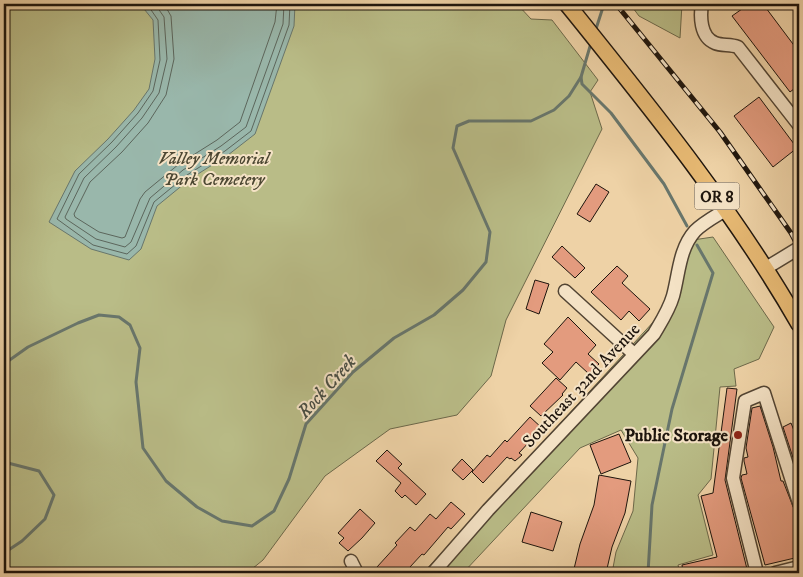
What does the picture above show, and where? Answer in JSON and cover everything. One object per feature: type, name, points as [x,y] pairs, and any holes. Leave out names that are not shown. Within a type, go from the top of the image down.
[{"type":"main road","name":"OR 8","points":[[567,4],[685,152],[727,209],[766,268],[799,324]]},
{"type":"street","points":[[702,4],[700,18],[703,30],[708,37],[714,43],[731,44],[738,47],[799,124]]},
{"type":"street","name":"Southeast 32nd Avenue","points":[[434,573],[488,510],[654,334],[665,316],[673,296],[682,254],[694,233],[703,224],[727,209]]},
{"type":"street","points":[[766,268],[799,248]]},
{"type":"street","points":[[565,291],[634,354]]},
{"type":"street","points":[[757,573],[733,478],[745,401],[764,394],[799,503]]},
{"type":"street","points":[[351,561],[357,573]]},
{"type":"street","points":[[775,573],[799,567]]},
{"type":"green space","name":"Valley Memorial Park Cemetery","points":[[4,4],[517,4],[531,19],[552,20],[598,80],[590,92],[602,129],[506,320],[491,376],[457,415],[390,429],[325,476],[263,560],[247,573],[4,573]]},
{"type":"green space","points":[[630,4],[682,4],[680,38],[639,16]]},
{"type":"green space","points":[[713,237],[774,327],[759,359],[734,369],[736,386],[720,387],[711,479],[698,495],[713,555],[678,565],[680,573],[612,573],[616,552],[633,511],[638,458],[621,430],[580,448],[463,573],[423,573],[667,307],[686,241]]},
{"type":"water","points":[[140,4],[295,4],[294,26],[255,134],[228,155],[190,179],[157,206],[141,249],[129,260],[91,249],[49,222],[75,171],[108,139],[134,110],[149,89],[155,59],[153,20]]},
{"type":"building","points":[[749,4],[763,4],[799,52],[799,71],[794,75],[799,85],[790,92],[732,16]]},
{"type":"building","points":[[759,97],[797,148],[773,167],[734,116]]},
{"type":"building","points":[[596,184],[609,192],[590,222],[577,214]]},
{"type":"building","points":[[562,246],[585,268],[575,278],[552,257]]},
{"type":"building","points":[[617,266],[628,276],[622,283],[650,309],[639,321],[629,311],[621,320],[591,292]]},
{"type":"building","points":[[535,280],[549,284],[539,314],[526,309]]},
{"type":"building","points":[[568,317],[596,345],[588,354],[599,364],[589,374],[576,362],[560,380],[542,363],[553,352],[544,344]]},
{"type":"building","points":[[556,378],[567,388],[563,395],[541,416],[530,406]]},
{"type":"building","points":[[727,388],[737,389],[725,480],[748,573],[683,573],[682,565],[717,557],[701,496],[713,493]]},
{"type":"building","points":[[760,406],[781,481],[783,481],[794,509],[799,531],[799,557],[765,565],[741,478],[742,475],[747,474],[744,458],[748,457],[746,448],[752,408]]},
{"type":"building","points":[[530,417],[542,428],[519,453],[522,455],[515,461],[507,457],[483,483],[472,472],[487,455],[490,457],[505,440],[507,442]]},
{"type":"building","points":[[791,423],[799,443],[799,476],[783,427]]},
{"type":"building","points":[[619,434],[631,462],[601,474],[590,445]]},
{"type":"building","points":[[387,450],[402,464],[398,468],[426,494],[416,505],[405,495],[402,498],[395,491],[401,483],[376,461]]},
{"type":"building","points":[[462,459],[473,470],[463,480],[452,470]]},
{"type":"building","points":[[599,475],[631,481],[625,513],[612,547],[606,573],[573,573],[580,544],[594,505]]},
{"type":"building","points":[[451,502],[465,514],[451,529],[448,527],[424,555],[422,554],[410,567],[416,573],[374,573],[397,545],[395,543],[410,527],[415,531],[430,514],[436,519]]},
{"type":"building","points":[[360,509],[375,523],[348,551],[339,543],[344,538],[338,533]]},
{"type":"building","points":[[531,512],[562,522],[553,551],[522,542]]},
{"type":"waterway","name":"Rock Creek","points":[[595,32],[604,4]]},
{"type":"waterway","name":"Rock Creek","points":[[4,364],[28,347],[78,323],[99,315],[119,317],[130,325],[140,348],[136,382],[143,448],[166,481],[197,507],[222,521],[252,526],[274,511],[289,479],[306,424],[353,372],[394,338],[434,315],[463,290],[486,262],[490,232],[453,148],[457,126],[469,121],[531,121],[554,110],[569,96],[581,77],[591,43]]},
{"type":"waterway","points":[[581,77],[582,84],[611,113],[664,184],[687,226]]},
{"type":"waterway","points":[[648,573],[652,505],[672,409],[713,273],[697,245]]},
{"type":"waterway","name":"Rock Creek","points":[[4,462],[39,471],[54,495],[45,519],[22,541],[4,553]]},
{"type":"railway","points":[[616,4],[720,132],[791,233],[799,248]]},
{"type":"place","name":"Public Storage","points":[[738,435]]}]
